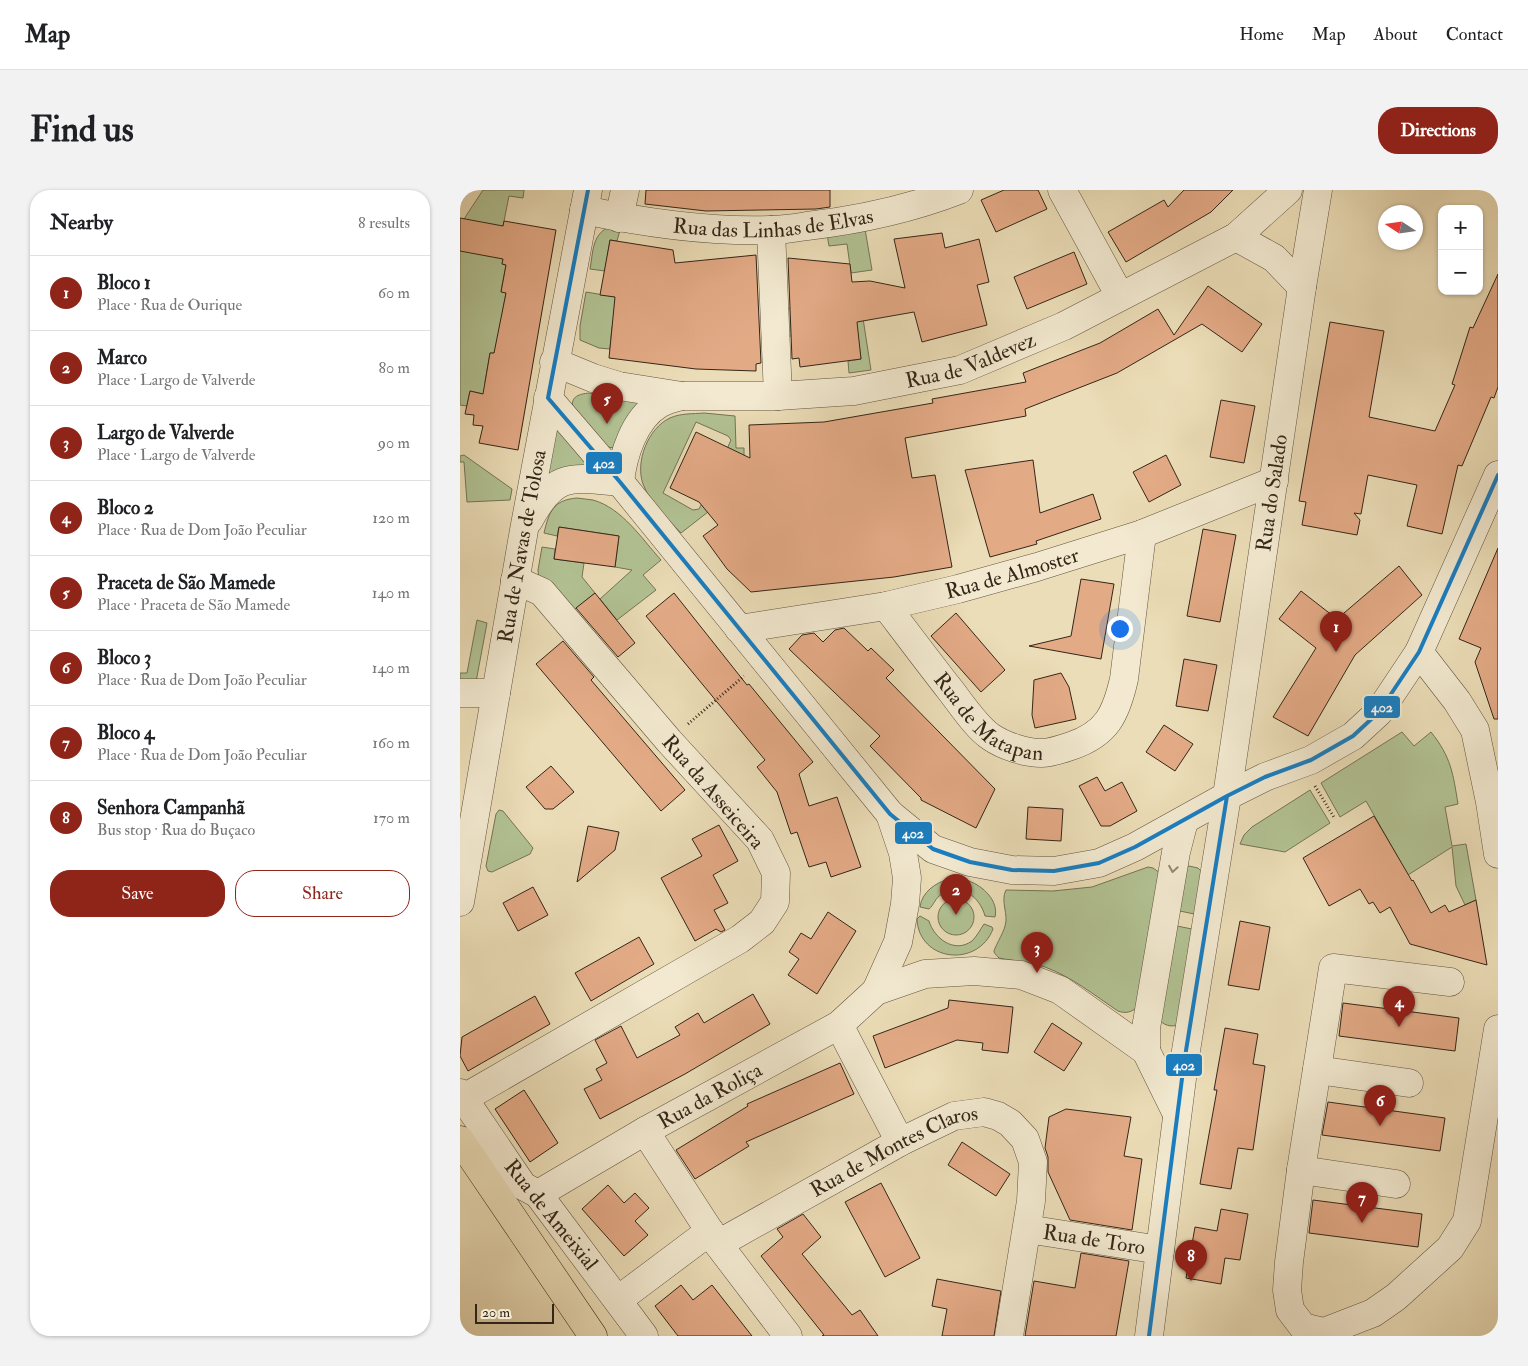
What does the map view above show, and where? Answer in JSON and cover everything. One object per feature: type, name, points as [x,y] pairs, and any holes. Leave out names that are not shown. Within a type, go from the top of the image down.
[{"type":"main road","points":[[460,1140],[593,1336]]},
{"type":"street","points":[[619,218],[625,190]]},
{"type":"street","name":"Rua das Linhas de Elvas","points":[[586,200],[619,218],[729,230],[772,230],[846,222],[907,198],[959,190]]},
{"type":"street","points":[[1062,190],[1120,296]]},
{"type":"street","name":"Rua de Valdevez","points":[[682,396],[778,396],[854,391],[960,370],[1064,326],[1236,236],[1288,190]]},
{"type":"street","name":"Rua do Salado","points":[[1149,1336],[1184,1062],[1228,796],[1302,287],[1318,190]]},
{"type":"street","name":"Rua de Navas de Tolosa","points":[[460,902],[554,362],[586,200]]},
{"type":"street","points":[[772,230],[778,396]]},
{"type":"street","points":[[1236,236],[1274,258],[1302,287]]},
{"type":"street","points":[[554,362],[593,378],[619,386],[682,396]]},
{"type":"street","points":[[620,482],[627,450],[647,412],[661,402],[682,396]]},
{"type":"street","points":[[548,398],[620,482],[890,814],[933,850],[970,862],[1012,870],[1054,871],[1099,863],[1135,847],[1265,777],[1311,760],[1353,736],[1379,712],[1419,652],[1489,517],[1498,476]]},
{"type":"street","points":[[524,530],[546,492],[558,484],[576,480],[620,482]]},
{"type":"street","name":"Rua de Almoster","points":[[740,630],[886,606],[1037,567],[1142,534],[1274,481]]},
{"type":"street","name":"Rua de Matapan","points":[[886,606],[968,714],[990,737],[1016,748],[1041,753],[1060,750],[1082,742],[1096,734],[1114,713],[1124,679],[1142,534]]},
{"type":"street","name":"Rua da Asseiceira","points":[[462,1096],[740,939],[762,922],[775,902],[776,873],[760,840],[669,741],[542,592],[515,580]]},
{"type":"street","points":[[1419,652],[1457,701],[1474,730],[1494,803],[1498,854]]},
{"type":"street","points":[[460,693],[496,693]]},
{"type":"street","points":[[876,991],[898,942],[907,878],[903,853],[890,814]]},
{"type":"street","points":[[1146,1050],[1148,1018],[1176,852],[1184,821]]},
{"type":"street","points":[[1450,982],[1333,968],[1301,1170],[1289,1262],[1287,1290],[1290,1310],[1303,1327],[1324,1332],[1349,1330],[1396,1297],[1450,1248],[1467,1221],[1498,1029]]},
{"type":"street","points":[[876,991],[925,974],[974,971],[1021,975],[1060,990],[1146,1050],[1177,1114]]},
{"type":"street","name":"Rua da Roliça","points":[[538,1194],[645,1131],[839,1025],[876,991]]},
{"type":"street","points":[[839,1025],[900,1142]]},
{"type":"street","points":[[1318,1070],[1409,1083]]},
{"type":"street","name":"Rua de Ameixial","points":[[462,1096],[523,1186],[538,1194],[644,1336]]},
{"type":"street","name":"Rua de Montes Claros","points":[[618,1300],[714,1237],[954,1116],[984,1112],[998,1116],[1010,1123],[1025,1139],[1033,1162],[1031,1201],[1009,1336]]},
{"type":"street","points":[[645,1131],[714,1237],[788,1336]]},
{"type":"street","points":[[1301,1170],[1396,1184]]},
{"type":"street","name":"Rua de Toro","points":[[1026,1229],[1160,1250]]},
{"type":"path","points":[[669,741],[763,659]]},
{"type":"path","points":[[1312,781],[1335,819]]},
{"type":"green space","points":[[483,190],[524,190],[523,198],[509,196],[503,226],[509,228],[502,264],[506,265],[501,291],[506,293],[495,353],[490,353],[485,382],[488,395],[470,391],[467,406],[460,405],[460,251],[464,219]]},
{"type":"green space","points":[[607,228],[620,230],[617,241],[610,240],[605,271],[590,269],[596,240],[602,231]]},
{"type":"green space","points":[[865,229],[872,270],[851,273],[847,244],[829,246],[827,234]]},
{"type":"green space","points":[[586,292],[622,298],[612,327],[610,349],[599,348],[580,340],[580,326]]},
{"type":"green space","points":[[860,299],[871,370],[849,373],[848,361],[861,359],[857,328],[783,337],[782,309]]},
{"type":"green space","points":[[589,393],[632,399],[638,403],[615,448],[607,447],[573,408],[574,398]]},
{"type":"green space","points":[[704,413],[735,416],[736,448],[744,448],[744,465],[721,462],[731,440],[728,436],[696,422],[663,493],[693,510],[699,509],[716,476],[708,512],[681,533],[646,491],[641,475],[642,456],[650,437],[662,423],[678,415]]},
{"type":"green space","points":[[553,423],[588,462],[585,466],[546,474]]},
{"type":"green space","points":[[464,455],[512,489],[510,500],[467,502],[464,462],[460,462],[460,456]]},
{"type":"green space","points":[[577,498],[593,500],[613,510],[631,525],[661,560],[643,575],[656,590],[617,620],[600,599],[632,570],[615,567],[619,536],[559,527],[557,536],[544,533],[553,508],[562,501]]},
{"type":"green space","points":[[542,547],[555,549],[554,559],[584,563],[582,577],[595,593],[575,609],[539,580],[538,570]]},
{"type":"green space","points":[[477,620],[487,623],[476,682],[460,687],[460,673],[467,673]]},
{"type":"green space","points":[[1402,732],[1414,746],[1431,732],[1443,749],[1450,766],[1458,804],[1445,807],[1452,846],[1466,844],[1476,900],[1465,905],[1456,886],[1452,847],[1408,875],[1366,801],[1340,817],[1321,783]]},
{"type":"green space","points":[[1310,790],[1330,823],[1285,852],[1240,844],[1244,835],[1252,827]]},
{"type":"green space","points":[[499,810],[503,811],[533,848],[530,854],[492,872],[488,871],[486,866],[496,814]]},
{"type":"green space","points":[[1189,866],[1198,868],[1204,874],[1199,915],[1175,910],[1185,869]]},
{"type":"green space","points":[[1148,867],[1160,873],[1137,1007],[1133,1010],[1129,1012],[1118,1011],[1083,987],[1055,971],[1034,964],[999,958],[994,952],[1006,922],[1004,894],[1006,890],[1053,891],[1092,887]]},
{"type":"green space","points":[[949,879],[966,880],[980,886],[995,905],[995,917],[985,916],[974,897],[962,890],[956,889],[949,890],[940,896],[929,909],[920,907],[923,897],[930,889]]},
{"type":"green space","points":[[956,899],[963,900],[969,904],[973,910],[973,924],[969,930],[963,934],[956,935],[949,934],[943,930],[939,924],[938,917],[939,910],[943,904],[949,900]]},
{"type":"green space","points":[[920,916],[929,921],[940,938],[952,945],[965,945],[972,941],[984,924],[993,929],[986,942],[975,950],[963,954],[950,955],[938,951],[928,944],[920,933],[917,919]]},
{"type":"green space","points":[[1172,925],[1197,930],[1179,1025],[1173,1026],[1165,1024],[1158,1018]]},
{"type":"building","points":[[646,190],[830,190],[830,207],[816,209],[706,211],[645,204]]},
{"type":"building","points":[[1004,190],[1038,190],[1047,209],[996,232],[981,200]]},
{"type":"building","points":[[1184,190],[1233,190],[1211,212],[1126,262],[1108,232],[1164,200],[1168,207]]},
{"type":"building","points":[[460,218],[503,226],[504,221],[556,230],[518,450],[479,443],[483,426],[473,425],[474,415],[465,414],[470,391],[483,394],[490,353],[494,353],[506,293],[501,292],[506,265],[502,264],[503,259],[460,251]]},
{"type":"building","points":[[942,233],[945,248],[979,239],[989,282],[977,285],[987,325],[922,342],[914,312],[857,322],[861,359],[800,367],[799,358],[792,359],[788,258],[850,264],[852,282],[870,281],[905,288],[894,239]]},
{"type":"building","points":[[610,240],[673,250],[675,263],[756,255],[761,363],[756,364],[756,371],[696,369],[609,358],[615,297],[600,295]]},
{"type":"building","points":[[1074,252],[1087,284],[1027,309],[1014,277]]},
{"type":"building","points":[[1498,274],[1498,387],[1494,398],[1491,397],[1462,466],[1458,465],[1442,534],[1407,526],[1417,485],[1368,475],[1361,514],[1354,513],[1360,520],[1357,535],[1302,525],[1306,502],[1299,501],[1330,322],[1384,331],[1369,417],[1435,431],[1455,385],[1452,384],[1470,327],[1473,328]]},
{"type":"building","points":[[1208,286],[1262,324],[1242,352],[1202,324],[1117,373],[1025,409],[1026,416],[905,438],[912,478],[935,475],[952,567],[894,577],[751,592],[727,569],[703,536],[718,525],[699,502],[670,488],[696,432],[750,458],[749,425],[824,422],[933,403],[932,399],[1026,382],[1023,373],[1100,343],[1158,309],[1174,335]]},
{"type":"building","points":[[1221,400],[1255,406],[1244,463],[1210,457]]},
{"type":"building","points":[[1166,455],[1181,485],[1149,502],[1133,472]]},
{"type":"building","points":[[1033,460],[1040,513],[1093,494],[1101,519],[1036,541],[1037,544],[990,557],[965,470]]},
{"type":"building","points":[[559,527],[619,536],[615,567],[554,559]]},
{"type":"building","points":[[1203,529],[1236,535],[1220,622],[1187,616]]},
{"type":"building","points":[[1498,548],[1498,719],[1494,719],[1475,662],[1481,648],[1459,639]]},
{"type":"building","points":[[1399,566],[1422,595],[1355,655],[1308,736],[1273,717],[1316,648],[1279,619],[1301,591],[1337,619]]},
{"type":"building","points":[[1081,579],[1114,584],[1101,659],[1029,646],[1071,636]]},
{"type":"building","points":[[595,593],[635,643],[618,657],[576,608]]},
{"type":"building","points":[[674,593],[747,685],[749,684],[813,762],[799,774],[809,806],[837,797],[861,867],[831,877],[826,862],[809,867],[797,832],[791,834],[777,792],[757,767],[765,760],[646,616]]},
{"type":"building","points":[[956,613],[1005,670],[981,692],[931,636]]},
{"type":"building","points":[[844,628],[868,651],[871,648],[894,670],[886,678],[995,789],[976,828],[921,800],[870,746],[880,736],[789,649],[802,635],[814,633],[823,642],[835,630]]},
{"type":"building","points":[[563,641],[594,677],[591,680],[685,790],[661,811],[536,664]]},
{"type":"building","points":[[1184,659],[1217,665],[1208,711],[1176,706]]},
{"type":"building","points":[[1061,673],[1069,687],[1076,719],[1035,728],[1032,715],[1034,680]]},
{"type":"building","points":[[1164,725],[1193,744],[1175,771],[1146,752]]},
{"type":"building","points":[[551,766],[574,792],[553,809],[545,809],[526,787]]},
{"type":"building","points":[[1097,777],[1105,791],[1122,782],[1137,811],[1110,826],[1101,826],[1079,786]]},
{"type":"building","points":[[1028,807],[1063,809],[1061,841],[1026,839]]},
{"type":"building","points":[[1374,816],[1431,913],[1445,905],[1449,912],[1476,900],[1487,965],[1410,944],[1390,907],[1380,913],[1373,902],[1369,904],[1360,889],[1329,906],[1303,858]]},
{"type":"building","points":[[719,825],[738,861],[713,875],[728,903],[714,910],[725,930],[721,932],[716,929],[695,941],[661,878],[702,856],[692,839]]},
{"type":"building","points":[[588,826],[619,832],[615,850],[577,882]]},
{"type":"building","points":[[533,887],[548,915],[518,931],[503,903]]},
{"type":"building","points":[[828,912],[856,931],[817,994],[788,975],[799,959],[789,952],[801,933],[811,939]]},
{"type":"building","points":[[1240,921],[1270,927],[1259,990],[1228,985]]},
{"type":"building","points":[[639,937],[654,964],[591,1001],[575,973]]},
{"type":"building","points":[[753,994],[770,1024],[685,1074],[600,1119],[584,1089],[602,1080],[596,1069],[607,1063],[595,1040],[621,1026],[637,1058],[680,1035],[675,1027],[698,1013],[704,1023]]},
{"type":"building","points":[[535,996],[550,1024],[468,1071],[460,1056],[462,1037]]},
{"type":"building","points":[[949,1000],[1013,1007],[1008,1053],[982,1050],[983,1043],[957,1040],[885,1068],[873,1036],[948,1008]]},
{"type":"building","points":[[1343,1003],[1459,1018],[1455,1051],[1339,1036]]},
{"type":"building","points":[[1052,1023],[1082,1043],[1064,1071],[1034,1052]]},
{"type":"building","points":[[1225,1028],[1258,1034],[1253,1064],[1265,1066],[1253,1150],[1238,1148],[1231,1189],[1200,1184],[1217,1090],[1214,1090]]},
{"type":"building","points":[[840,1063],[854,1094],[746,1142],[749,1146],[695,1179],[676,1150],[748,1106],[747,1104]]},
{"type":"building","points":[[524,1090],[558,1143],[530,1162],[495,1109]]},
{"type":"building","points":[[1328,1102],[1445,1118],[1440,1151],[1322,1135]]},
{"type":"building","points":[[1066,1109],[1131,1117],[1124,1156],[1142,1159],[1132,1230],[1070,1220],[1048,1172],[1048,1157],[1045,1148],[1049,1117]]},
{"type":"building","points":[[962,1142],[1010,1174],[996,1196],[948,1165]]},
{"type":"building","points":[[881,1183],[920,1258],[885,1277],[845,1202]]},
{"type":"building","points":[[608,1185],[624,1203],[635,1193],[649,1208],[635,1221],[648,1235],[624,1256],[582,1209]]},
{"type":"building","points":[[1313,1200],[1422,1214],[1418,1247],[1309,1233]]},
{"type":"building","points":[[1221,1209],[1248,1214],[1240,1260],[1225,1258],[1221,1284],[1186,1278],[1195,1227],[1217,1231]]},
{"type":"building","points":[[803,1214],[821,1237],[802,1254],[852,1315],[860,1310],[878,1336],[822,1336],[824,1335],[761,1256],[783,1237],[777,1229]]},
{"type":"building","points":[[1081,1253],[1129,1261],[1116,1336],[1025,1336],[1034,1281],[1075,1288]]},
{"type":"building","points":[[937,1279],[1001,1291],[994,1336],[942,1336],[947,1309],[932,1306]]},
{"type":"building","points":[[681,1285],[693,1300],[712,1285],[752,1336],[678,1336],[655,1306]]},
{"type":"transit line","name":"402","points":[[588,190],[548,398],[620,482],[890,814],[933,849],[970,862],[1012,870],[1054,871],[1099,863],[1135,847],[1227,796],[1265,777],[1311,760],[1353,736],[1379,712],[1419,652],[1498,475]]},
{"type":"transit line","name":"402","points":[[1149,1336],[1184,1063],[1227,796]]},
{"type":"place","name":"Praceta de São Mamede","points":[[607,424]]},
{"type":"place","name":"Bloco 1","points":[[1336,652]]},
{"type":"place","name":"Marco","points":[[956,915]]},
{"type":"place","name":"Largo de Valverde","points":[[1037,973]]},
{"type":"place","name":"Bloco 2","points":[[1399,1027]]},
{"type":"place","name":"Bloco 3","points":[[1380,1126]]},
{"type":"place","name":"Bloco 4","points":[[1362,1223]]},
{"type":"place","name":"Senhora Campanhã","points":[[1191,1281]]}]
